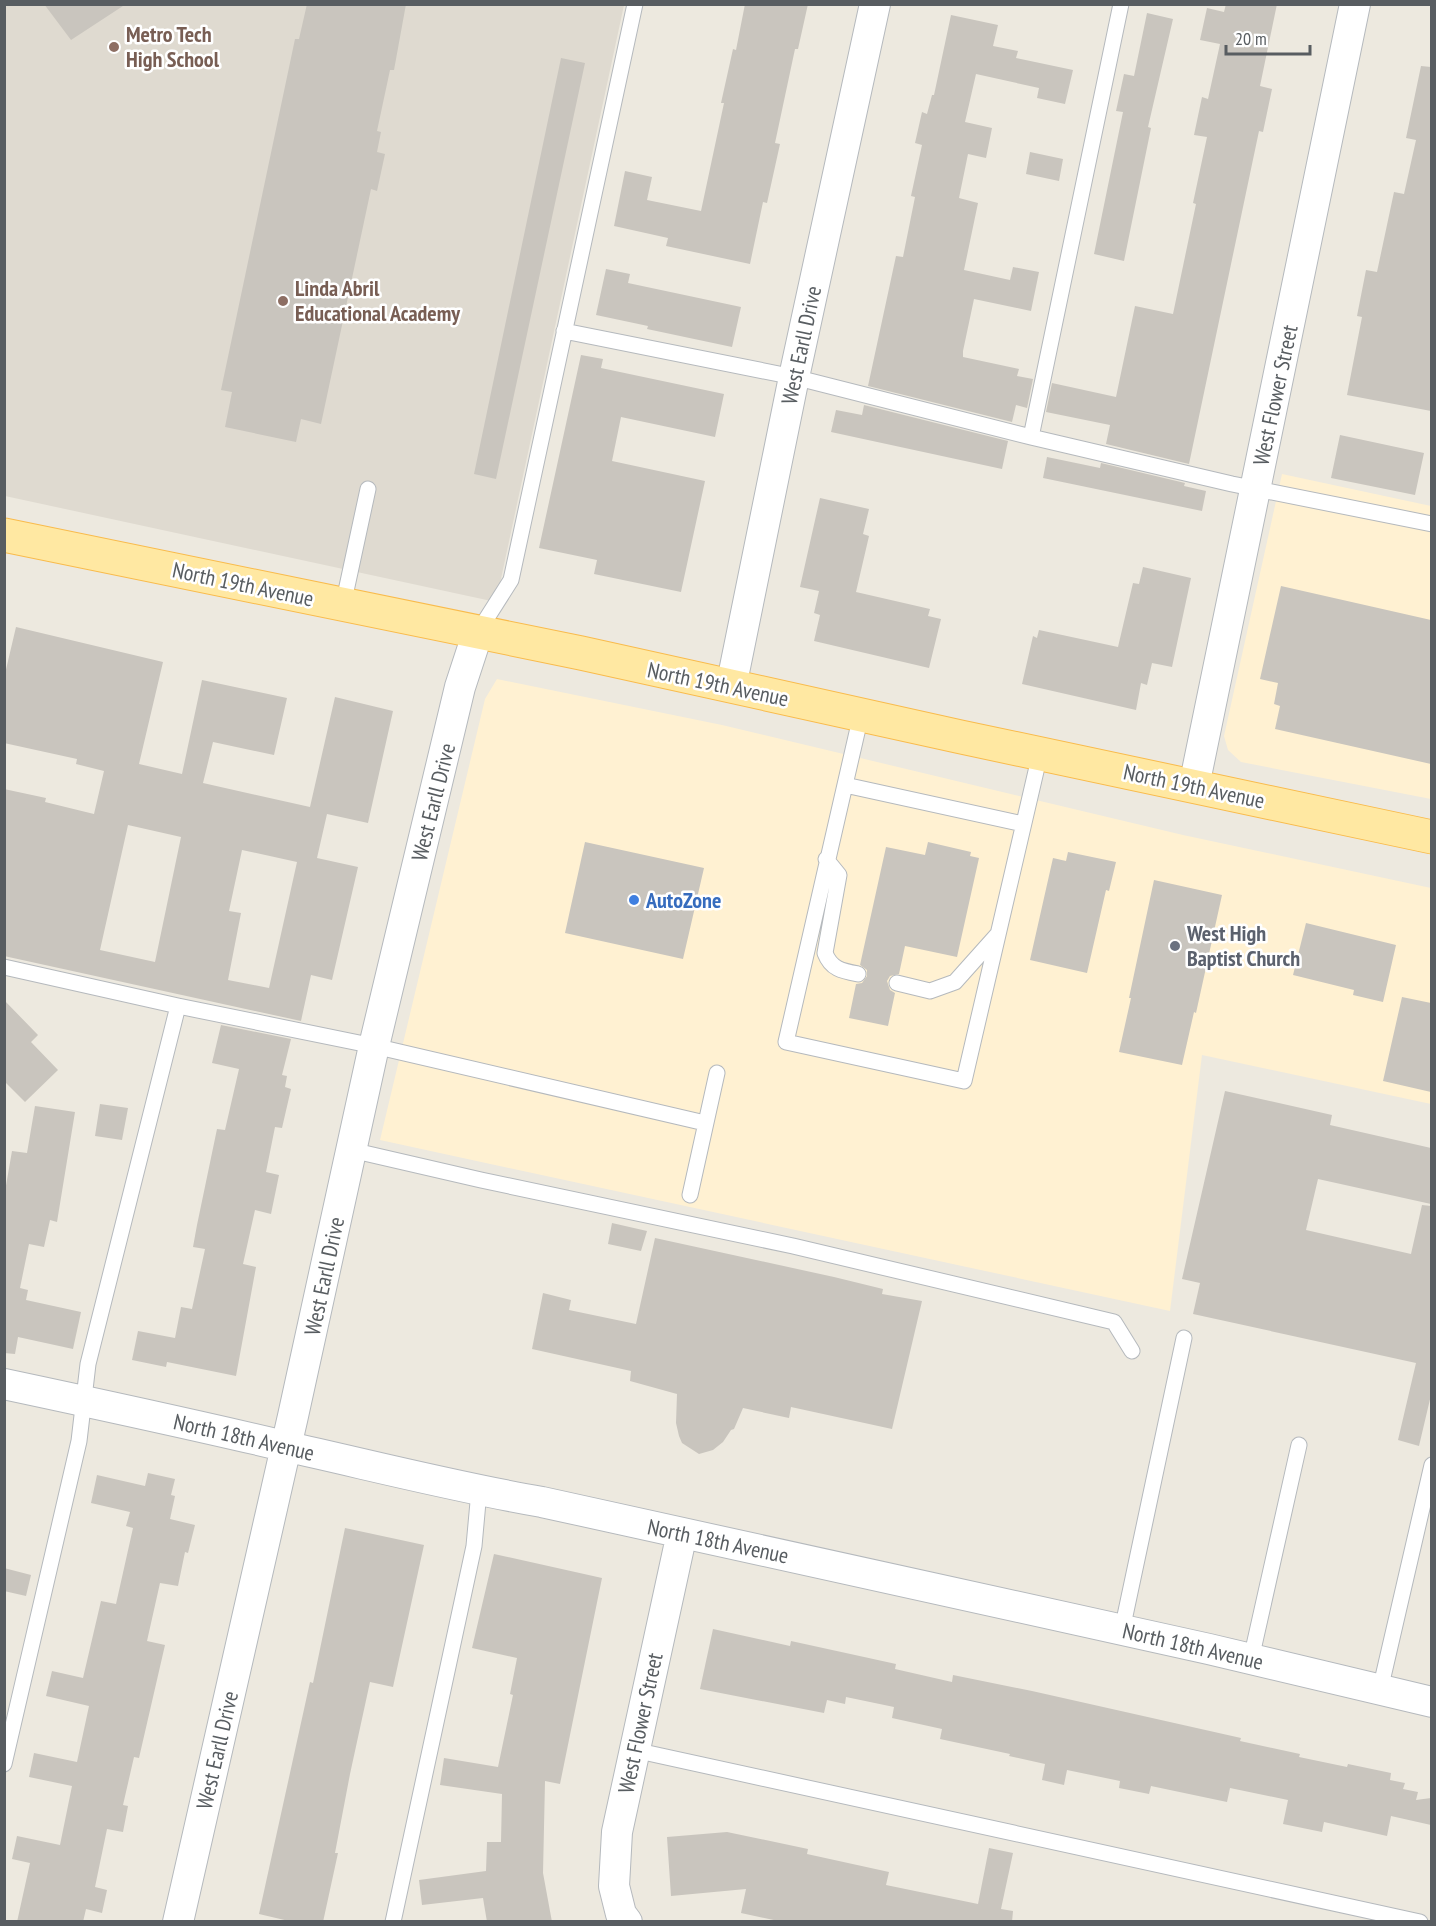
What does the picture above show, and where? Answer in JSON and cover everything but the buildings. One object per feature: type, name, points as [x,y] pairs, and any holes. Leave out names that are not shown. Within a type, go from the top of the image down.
[{"type":"main road","name":"North 19th Avenue","points":[[4,535],[478,632],[1431,837]]},
{"type":"street","name":"West Earll Drive","points":[[731,687],[794,377],[875,4]]},
{"type":"street","name":"West Flower Street","points":[[1194,786],[1355,4]]},
{"type":"street","name":"West Earll Drive","points":[[178,1922],[374,1046],[460,687],[478,632]]},
{"type":"street","name":"North 18th Avenue","points":[[4,1384],[479,1491],[542,1502],[1122,1630],[1431,1702]]},
{"type":"street","name":"West Flower Street","points":[[624,1918],[614,1886],[617,1832],[682,1533]]},
{"type":"lane","points":[[478,632],[511,580],[634,4]]},
{"type":"lane","points":[[1031,437],[1121,4]]},
{"type":"lane","points":[[564,332],[794,377],[1031,437],[1256,489],[1431,524]]},
{"type":"lane","points":[[343,605],[368,489]]},
{"type":"lane","points":[[861,715],[786,1042],[964,1081],[1040,754]]},
{"type":"lane","points":[[845,785],[1023,824]]},
{"type":"lane","points":[[826,860],[839,875],[825,952],[829,962],[835,968],[858,974]]},
{"type":"lane","points":[[897,983],[930,991],[956,981],[998,935]]},
{"type":"lane","points":[[4,967],[178,1006],[374,1046],[705,1123]]},
{"type":"lane","points":[[4,1764],[79,1441],[88,1364],[178,1006]]},
{"type":"lane","points":[[690,1195],[717,1073]]},
{"type":"lane","points":[[351,1150],[793,1246],[1114,1322],[1132,1351]]},
{"type":"lane","points":[[1122,1630],[1184,1338]]},
{"type":"lane","points":[[1251,1659],[1299,1444]]},
{"type":"lane","points":[[1380,1690],[1431,1465]]},
{"type":"lane","points":[[393,1922],[474,1546],[479,1491]]},
{"type":"lane","points":[[634,1750],[1420,1922]]},
{"type":"shaded area","name":"Linda Abril Educational Academy","points":[[5,5],[624,5],[496,602],[5,496]]},
{"type":"shaded area","points":[[1282,474],[1431,506],[1431,799],[1241,762],[1228,750],[1224,736]]},
{"type":"shaded area","points":[[497,679],[722,725],[1183,835],[1431,888],[1431,1104],[1202,1055],[1170,1311],[380,1140],[485,699]]},
{"type":"place","name":"Metro Tech High School","points":[[114,47]]},
{"type":"place","name":"Linda Abril Educational Academy","points":[[283,301]]},
{"type":"place","name":"AutoZone","points":[[634,900]]},
{"type":"place","name":"West High Baptist Church","points":[[1175,946]]}]
